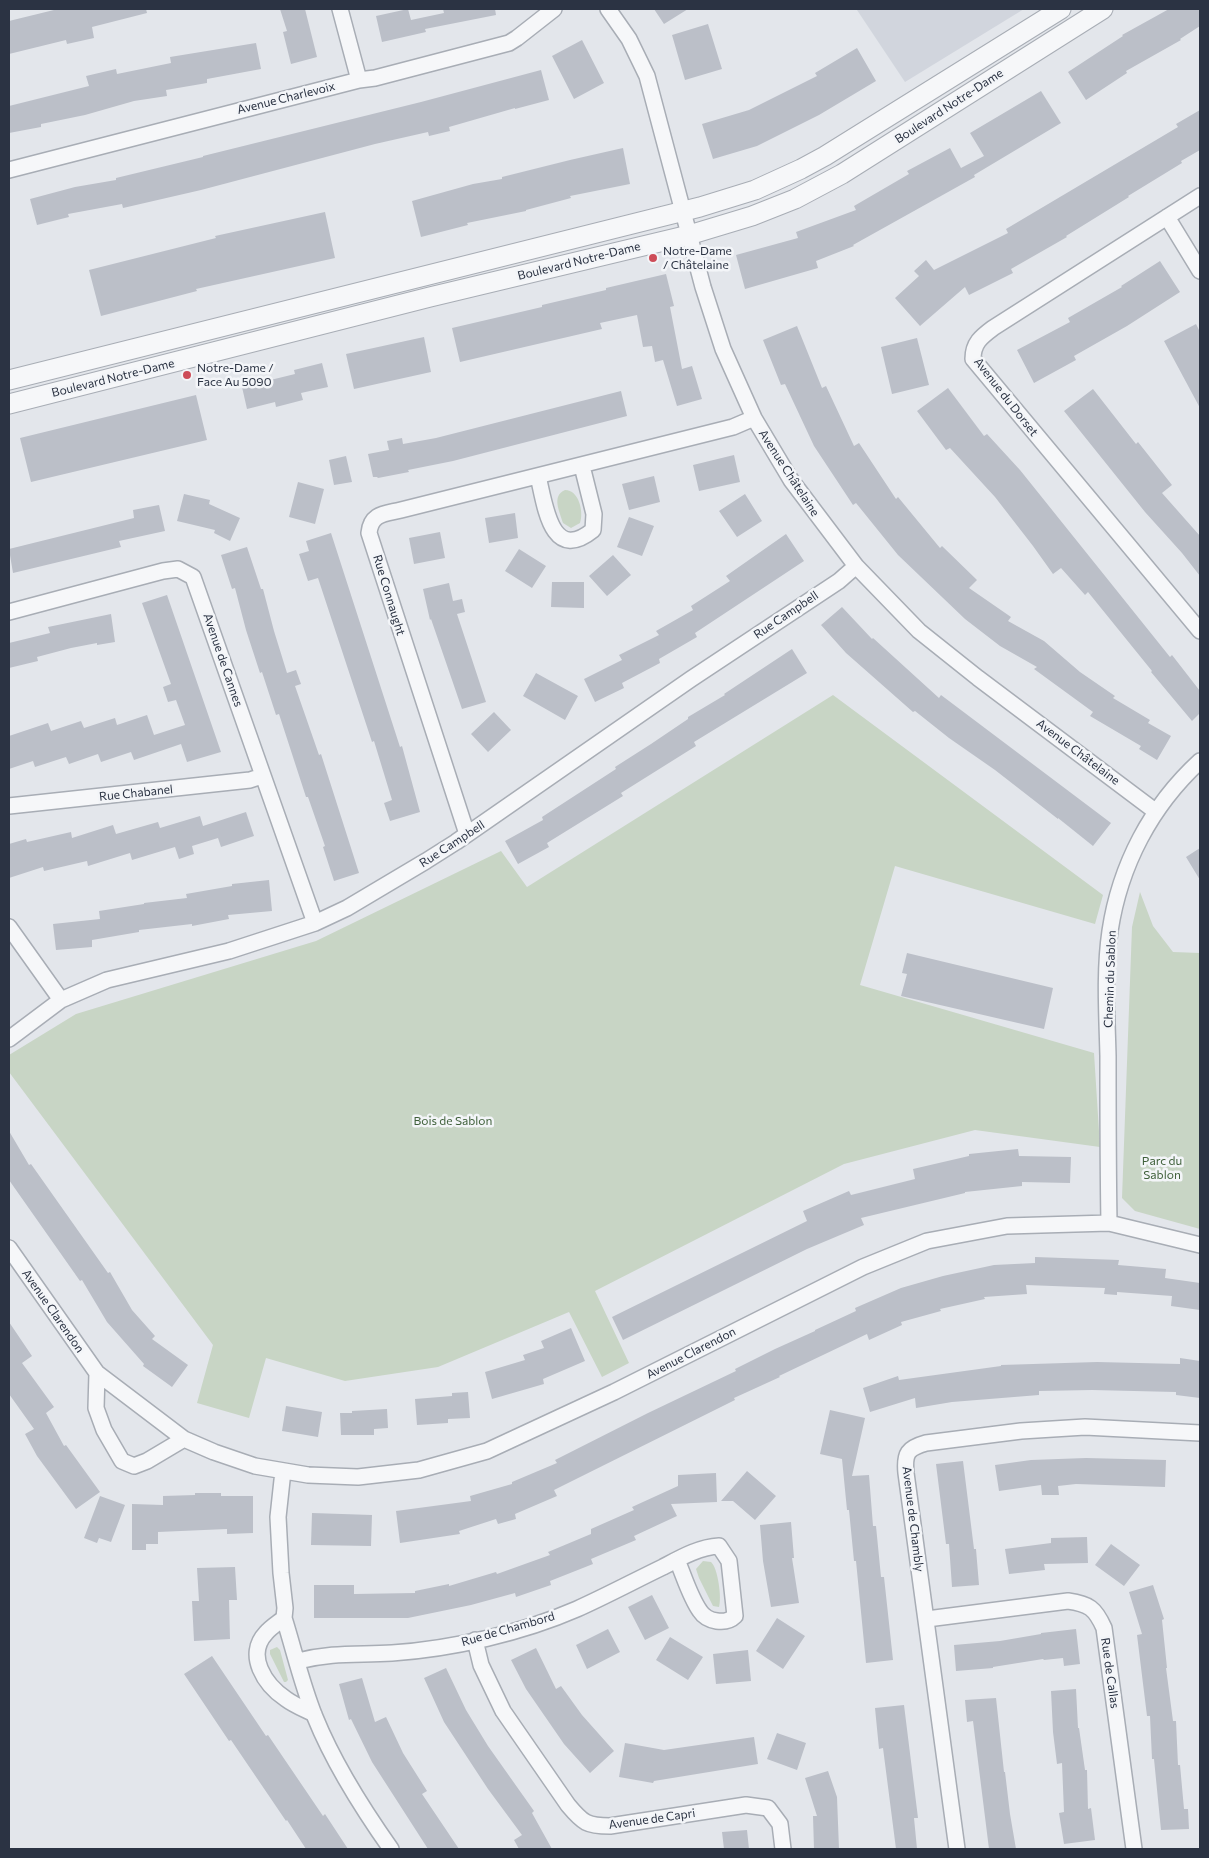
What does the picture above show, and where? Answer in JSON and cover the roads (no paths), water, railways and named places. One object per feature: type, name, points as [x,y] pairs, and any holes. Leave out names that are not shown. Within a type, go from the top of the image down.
[{"type":"street","points":[[340,9],[359,80]]},
{"type":"street","name":"Avenue Charlevoix","points":[[9,170],[509,43],[554,9]]},
{"type":"street","name":"Avenue Châtelaine","points":[[608,9],[629,39],[647,76],[708,305],[723,349],[754,418],[791,480],[856,566],[919,631],[978,678],[1155,811]]},
{"type":"street","name":"Boulevard Notre-Dame","points":[[9,380],[682,211],[755,190],[801,170],[850,142],[1061,9]]},
{"type":"street","name":"Boulevard Notre-Dame","points":[[9,404],[449,293],[689,235],[752,216],[794,199],[850,169],[1103,9]]},
{"type":"street","name":"Avenue du Dorset","points":[[1200,196],[993,328],[981,337],[973,347],[973,359],[1200,631]]},
{"type":"street","points":[[1167,218],[1200,271]]},
{"type":"street","name":"Rue Connaught","points":[[467,834],[369,533],[370,522],[376,517],[401,510],[733,427],[754,418]]},
{"type":"street","points":[[538,476],[551,528],[558,536],[565,540],[582,540],[593,530],[594,514],[582,466]]},
{"type":"street","name":"Rue Campbell","points":[[9,1039],[61,1000],[107,980],[229,951],[315,923],[347,908],[426,862],[691,679],[839,581],[856,566]]},
{"type":"street","name":"Avenue de Cannes","points":[[9,612],[163,571],[178,569],[194,577],[262,776],[315,923]]},
{"type":"street","name":"Chemin du Sablon","points":[[1109,1223],[1107,996],[1110,933],[1113,917],[1123,878],[1138,843],[1155,811],[1200,761]]},
{"type":"street","name":"Rue Chabanel","points":[[9,806],[250,780],[262,776]]},
{"type":"street","points":[[9,927],[61,1000]]},
{"type":"street","name":"Avenue Clarendon","points":[[9,1248],[97,1373],[184,1439],[255,1466],[308,1475],[358,1477],[419,1470],[487,1451],[614,1392],[863,1267],[927,1241],[1007,1226],[1109,1223],[1200,1245]]},
{"type":"street","points":[[97,1373],[96,1408],[104,1430],[122,1461],[134,1466],[147,1461],[184,1439]]},
{"type":"street","name":"Avenue de Chambly","points":[[957,1849],[906,1473],[905,1462],[910,1450],[926,1443],[1021,1431],[1085,1427],[1200,1433]]},
{"type":"street","points":[[283,1471],[278,1517],[285,1608],[284,1618],[322,1736],[361,1807],[391,1849]]},
{"type":"street","name":"Rue de Chambord","points":[[298,1661],[328,1654],[392,1653],[475,1640],[528,1626],[576,1609],[677,1560],[708,1546],[719,1546],[729,1561],[735,1616],[731,1620],[717,1622],[701,1613],[677,1560]]},
{"type":"street","name":"Rue de Callas","points":[[927,1620],[1068,1602],[1086,1604],[1098,1614],[1104,1628],[1134,1849]]},
{"type":"street","points":[[284,1618],[265,1634],[257,1650],[257,1662],[271,1687],[286,1699],[314,1714]]},
{"type":"street","name":"Avenue de Capri","points":[[475,1640],[481,1664],[503,1711],[578,1817],[592,1826],[610,1826],[746,1805],[768,1808],[780,1824],[783,1849]]},
{"type":"place","name":"Notre-Dame / Châtelaine","points":[[653,258]]},
{"type":"place","name":"Notre-Dame / Face Au 5090","points":[[187,375]]},
{"type":"park label","name":"Bois de Sablon","points":[[453,1121]]},
{"type":"park label","name":"Parc du Sablon","points":[[1162,1168]]}]
